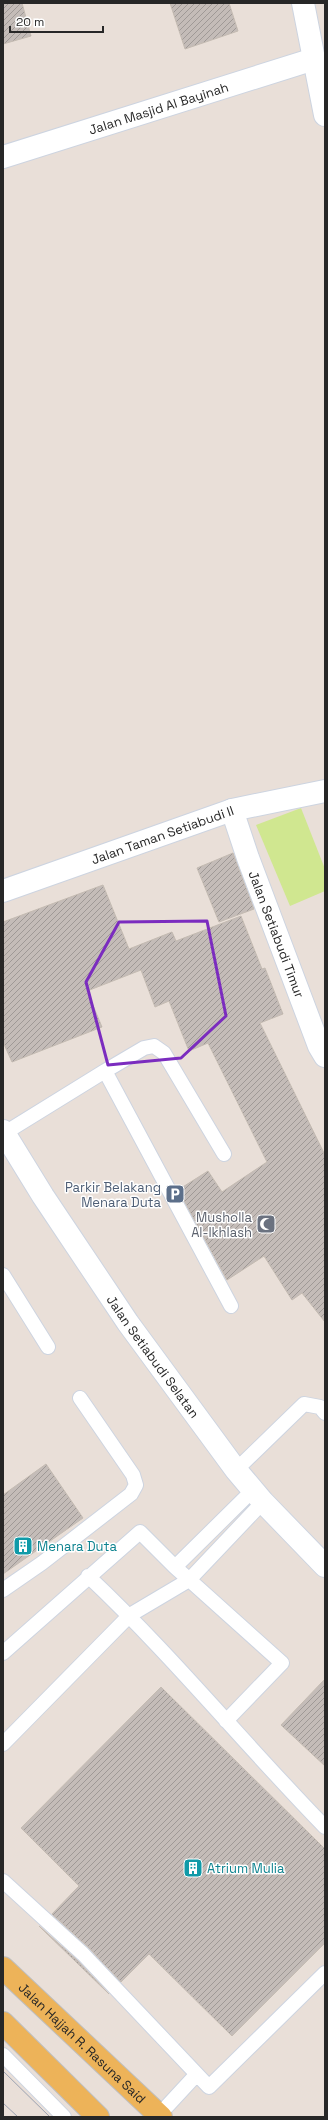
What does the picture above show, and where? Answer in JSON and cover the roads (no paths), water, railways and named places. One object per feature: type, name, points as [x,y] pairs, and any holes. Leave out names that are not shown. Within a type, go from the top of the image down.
[{"type":"main road","name":"Jalan Hajjah R. Rasuna Said","points":[[3,1968],[160,2116]]},
{"type":"main road","points":[[3,2023],[98,2117]]},
{"type":"street","points":[[303,3],[325,115]]},
{"type":"street","name":"Jalan Masjid Al Bayinah","points":[[3,157],[314,59]]},
{"type":"street","name":"Jalan Taman Setiabudi II","points":[[3,891],[232,810],[325,791]]},
{"type":"street","name":"Jalan Setiabudi Timur","points":[[232,810],[248,858],[323,1049]]},
{"type":"street","name":"Jalan Setiabudi Selatan","points":[[3,1133],[43,1196],[128,1323],[236,1470],[258,1496],[325,1566]]},
{"type":"lane","points":[[3,1133],[144,1048],[154,1046],[164,1053],[224,1154]]},
{"type":"lane","points":[[105,1071],[231,1306]]},
{"type":"lane","points":[[3,1275],[7,1292],[48,1347]]},
{"type":"lane","points":[[3,1590],[131,1494],[136,1485],[133,1475],[80,1398]]},
{"type":"lane","points":[[236,1470],[304,1404],[320,1407],[325,1412]]},
{"type":"lane","points":[[175,1567],[258,1496]]},
{"type":"lane","points":[[3,1744],[130,1615],[189,1580],[258,1496]]},
{"type":"lane","points":[[3,1653],[88,1576],[140,1532],[189,1580],[282,1663],[226,1721]]},
{"type":"lane","points":[[88,1576],[130,1615],[325,1828]]},
{"type":"lane","points":[[3,1881],[83,1954],[209,2087],[325,1973]]},
{"type":"lane","points":[[3,2055],[64,2117]]},
{"type":"lane","points":[[160,2116],[196,2075]]},
{"type":"tram line","points":[[3,2071],[50,2117]]},
{"type":"tram line","points":[[3,2103],[18,2117]]},
{"type":"place","name":"Parkir Belakang Menara Duta","points":[[175,1194]]},
{"type":"place","name":"Musholla Al-Ikhlash","points":[[266,1224]]},
{"type":"place","name":"Menara Duta","points":[[23,1546]]},
{"type":"place","name":"Atrium Mulia","points":[[193,1868]]}]
